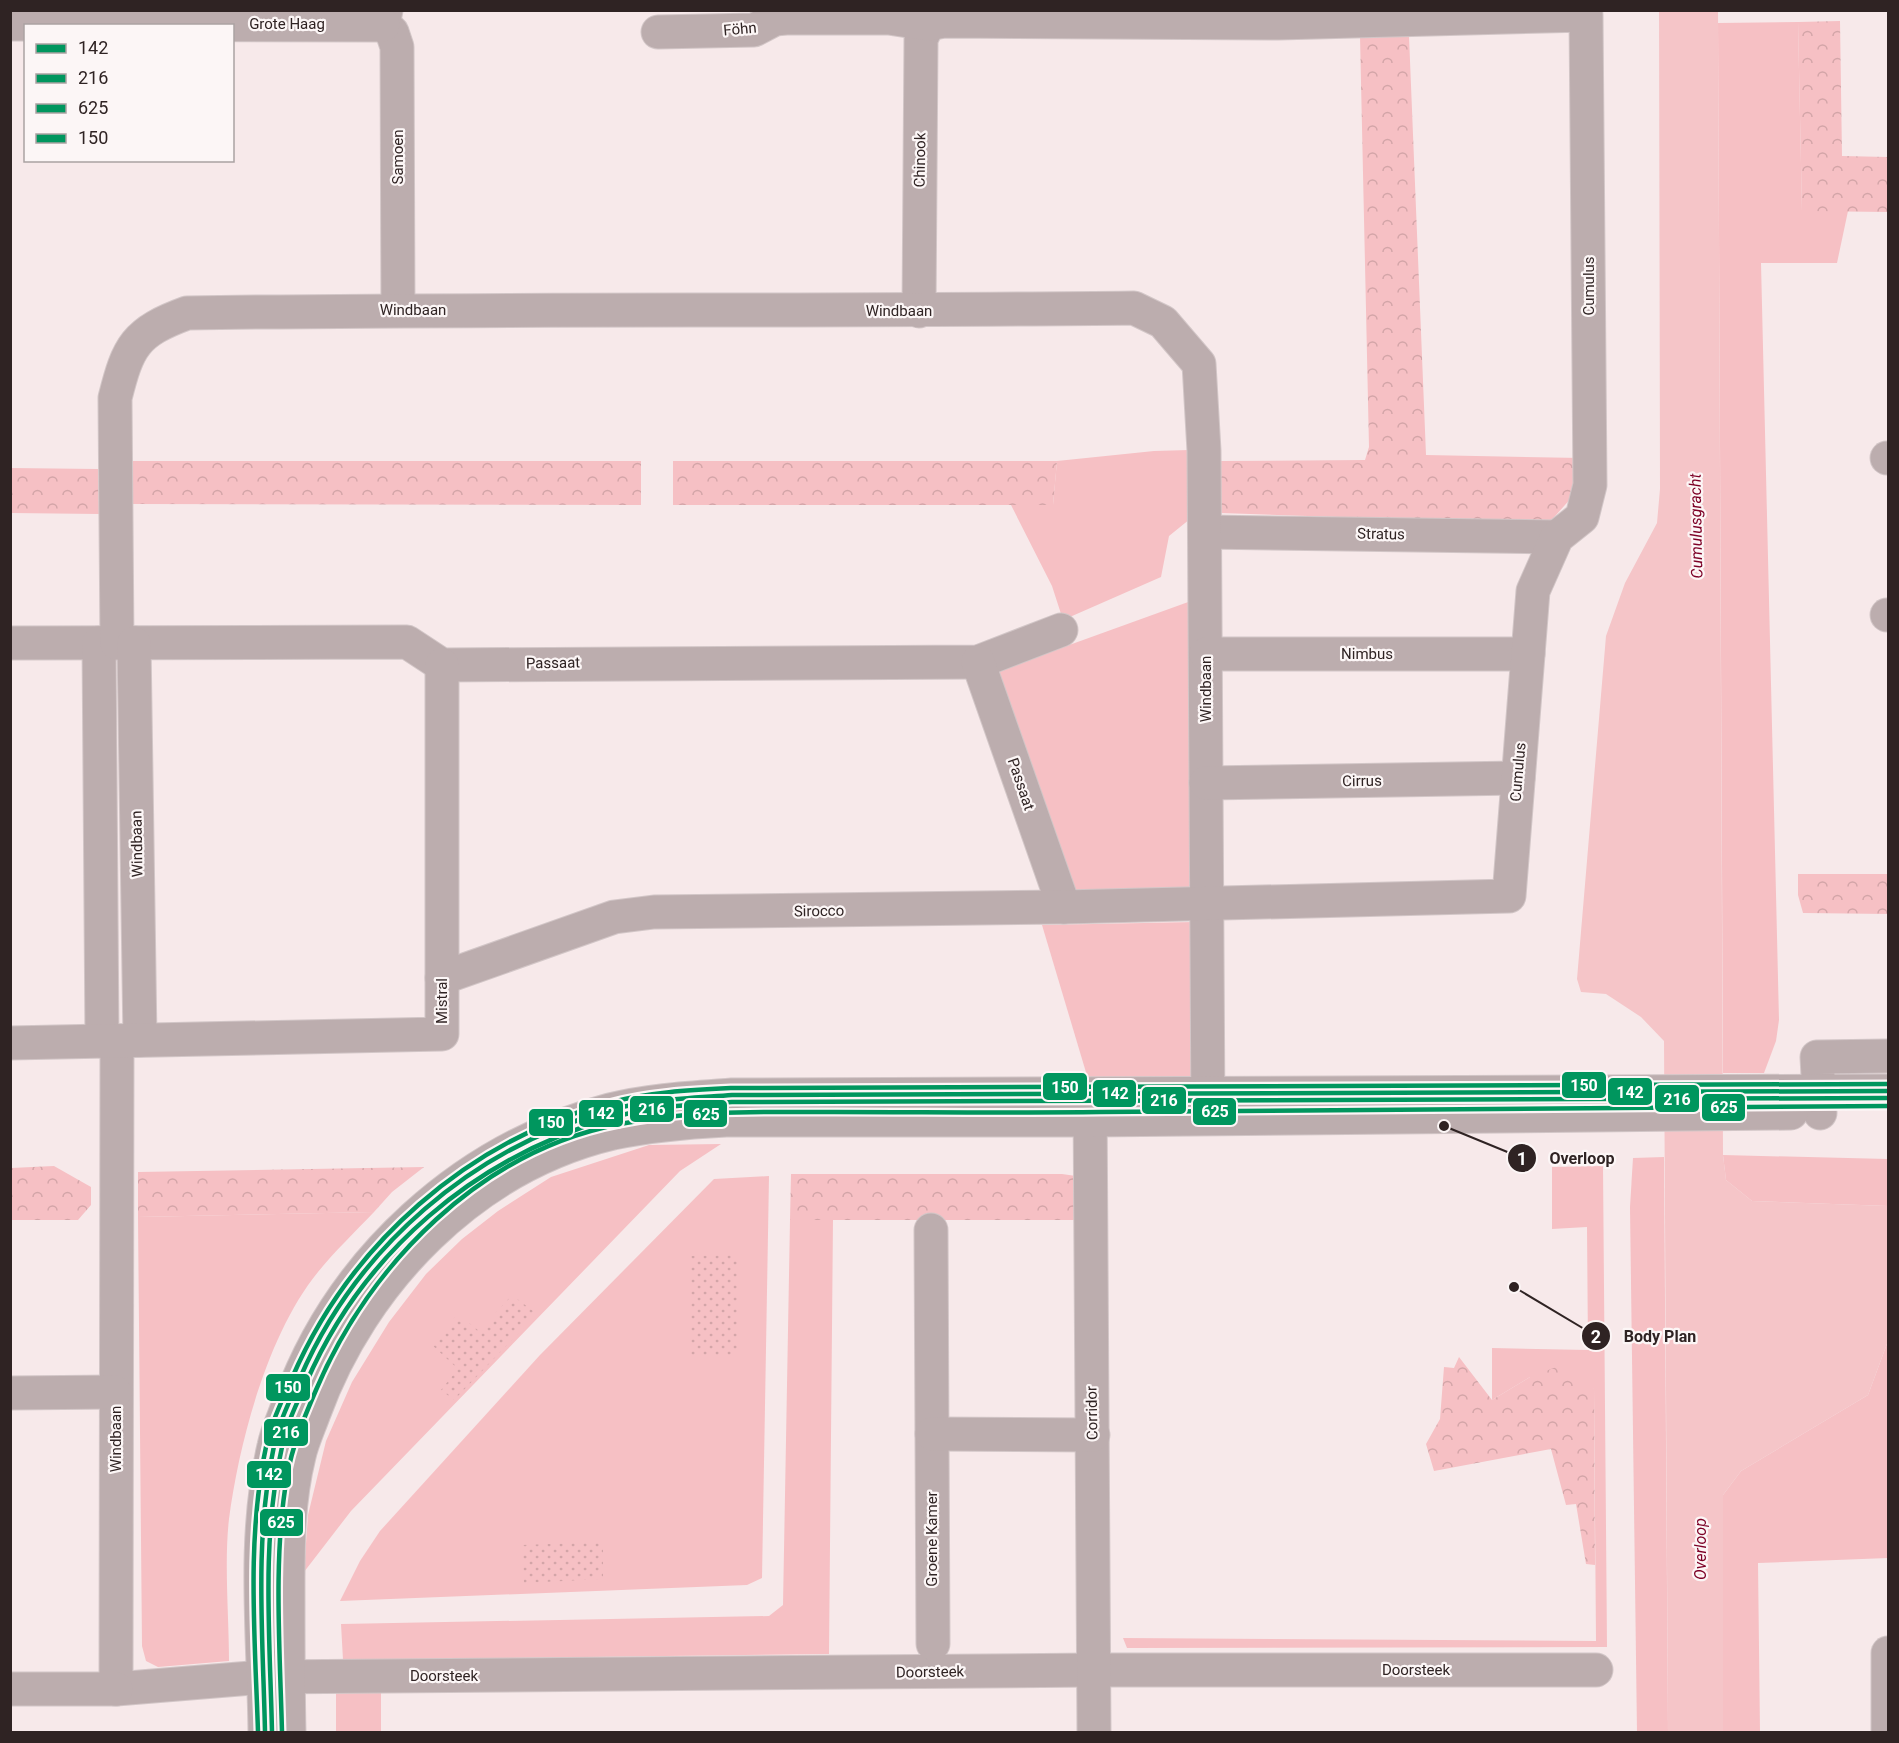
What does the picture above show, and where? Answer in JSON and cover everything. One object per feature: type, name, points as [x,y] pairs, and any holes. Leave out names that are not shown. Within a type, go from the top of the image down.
[{"type":"street","name":"Cumulus","points":[[928,17],[944,21],[1278,23],[1586,15],[1590,485],[1582,517],[1557,537],[1533,591],[1509,896],[1207,903]]},
{"type":"street","name":"Föhn","points":[[658,32],[754,30],[775,20],[786,18],[928,17]]},
{"type":"street","name":"Chinook","points":[[919,311],[921,39],[928,17]]},
{"type":"street","name":"Grote Haag","points":[[10,24],[384,18]]},
{"type":"street","name":"Samoen","points":[[384,18],[397,47],[398,310]]},
{"type":"street","name":"Windbaan","points":[[116,1689],[116,1392],[120,1041],[115,398],[124,364],[138,340],[156,324],[187,313],[398,310],[919,311],[1134,308],[1163,322],[1199,364],[1204,451],[1208,1106]]},
{"type":"street","name":"Stratus","points":[[1205,532],[1557,537]]},
{"type":"street","name":"Passaat","points":[[442,665],[978,662],[1061,630]]},
{"type":"street","points":[[10,644],[407,642],[442,665]]},
{"type":"street","name":"Nimbus","points":[[1206,654],[1528,654]]},
{"type":"street","name":"Passaat","points":[[978,662],[1064,907]]},
{"type":"street","name":"Mistral","points":[[120,1041],[442,1035],[442,665]]},
{"type":"street","name":"Cirrus","points":[[1206,783],[1518,778]]},
{"type":"street","name":"Sirocco","points":[[442,978],[615,917],[654,912],[1207,903]]},
{"type":"street","points":[[10,1043],[120,1041]]},
{"type":"street","points":[[1820,1102],[1817,1057],[1888,1056]]},
{"type":"street","points":[[289,1732],[276,1678],[262,1527],[274,1445],[304,1363],[353,1282],[415,1215],[480,1165],[541,1135],[609,1110],[661,1100],[732,1095],[1090,1107],[1820,1102],[1888,1091]]},
{"type":"street","points":[[1820,1102],[1888,1113]]},
{"type":"street","name":"Corridor","points":[[1090,1107],[1094,1732]]},
{"type":"street","name":"Groene Kamer","points":[[931,1230],[933,1644]]},
{"type":"street","points":[[10,1393],[116,1392]]},
{"type":"street","points":[[932,1434],[1093,1435]]},
{"type":"street","points":[[1888,1653],[1888,1732]]},
{"type":"street","name":"Doorsteek","points":[[276,1678],[1094,1670],[1596,1670]]},
{"type":"street","points":[[10,1689],[116,1689],[276,1678]]},
{"type":"street","points":[[265,1732],[276,1678]]},
{"type":"green space","points":[[1840,21],[1842,156],[1888,157],[1888,212],[1802,211],[1798,22]]},
{"type":"green space","points":[[1798,22],[1802,211],[1848,211],[1837,263],[1761,263],[1779,1020],[1776,1041],[1764,1073],[1723,1073],[1718,23]]},
{"type":"green space","points":[[1360,36],[1409,36],[1426,455],[1582,458],[1573,496],[1548,524],[1221,513],[1221,461],[1365,460],[1369,447]]},
{"type":"green space","points":[[1189,450],[1190,519],[1169,536],[1161,577],[1063,620],[1052,586],[1011,505],[1053,505],[1057,461],[1154,451]]},
{"type":"green space","points":[[129,461],[641,461],[641,505],[130,504]]},
{"type":"green space","points":[[673,461],[1057,461],[1053,505],[673,505]]},
{"type":"green space","points":[[11,468],[98,469],[99,514],[11,513]]},
{"type":"green space","points":[[1191,601],[1195,892],[1074,894],[989,674]]},
{"type":"green space","points":[[1798,874],[1888,874],[1888,914],[1803,913],[1798,895]]},
{"type":"green space","points":[[1195,922],[1197,1078],[1088,1079],[1042,925]]},
{"type":"green space","points":[[721,1144],[680,1171],[351,1511],[304,1572],[308,1515],[326,1441],[352,1382],[389,1322],[426,1274],[462,1239],[498,1211],[551,1177],[649,1145]]},
{"type":"green space","points":[[1723,1155],[1888,1159],[1888,1206],[1752,1201],[1726,1180]]},
{"type":"green space","points":[[1664,1157],[1668,1732],[1637,1732],[1630,1207],[1633,1158]]},
{"type":"green space","points":[[54,1166],[91,1187],[91,1205],[78,1220],[11,1220],[11,1168]]},
{"type":"green space","points":[[1603,1166],[1607,1647],[1127,1648],[1123,1638],[1596,1641],[1594,1389],[1530,1377],[1492,1400],[1492,1348],[1588,1350],[1587,1227],[1552,1229],[1552,1167]]},
{"type":"green space","points":[[424,1167],[392,1192],[374,1212],[138,1217],[138,1172]]},
{"type":"green space","points":[[791,1174],[1062,1174],[1076,1176],[1083,1220],[790,1220]]},
{"type":"green space","points":[[769,1176],[762,1578],[747,1585],[340,1601],[360,1561],[380,1531],[540,1355],[714,1179]]},
{"type":"green space","points":[[374,1212],[338,1249],[300,1297],[284,1326],[258,1390],[240,1456],[229,1519],[227,1571],[229,1661],[158,1667],[146,1661],[142,1646],[138,1217]]},
{"type":"green space","points":[[833,1219],[829,1654],[343,1660],[341,1624],[769,1616],[783,1605],[790,1220]]},
{"type":"green space","points":[[737,1255],[739,1356],[691,1355],[689,1256]]},
{"type":"green space","points":[[512,1295],[537,1314],[454,1400],[441,1390],[458,1369],[431,1344],[458,1314],[479,1331]]},
{"type":"green space","points":[[1888,1341],[1888,1558],[1758,1563],[1760,1732],[1723,1732],[1723,1495],[1741,1471],[1868,1395]]},
{"type":"green space","points":[[1459,1357],[1492,1400],[1530,1377],[1564,1364],[1594,1389],[1595,1565],[1586,1564],[1576,1504],[1566,1505],[1551,1449],[1434,1471],[1426,1444],[1440,1419],[1444,1367],[1454,1368]]},
{"type":"green space","points":[[603,1542],[603,1579],[524,1583],[522,1545]]},
{"type":"green space","points":[[336,1689],[381,1689],[381,1732],[336,1732]]},
{"type":"water","name":"Cumulusgracht","points":[[1659,11],[1718,11],[1723,1155],[1726,1180],[1752,1201],[1888,1206],[1888,1341],[1868,1395],[1741,1471],[1723,1495],[1723,1732],[1668,1732],[1664,1041],[1641,1017],[1606,994],[1581,992],[1577,979],[1606,636],[1625,583],[1657,523],[1660,489]]},
{"type":"transit line","name":"150","points":[[258,1732],[254,1623],[256,1514],[260,1478],[269,1434],[292,1378],[316,1329],[346,1284],[380,1242],[419,1204],[461,1171],[507,1143],[556,1120],[638,1096],[732,1088],[1888,1084]]},
{"type":"transit line","name":"142","points":[[265,1732],[261,1588],[264,1517],[276,1437],[300,1378],[324,1330],[353,1286],[387,1246],[425,1209],[466,1177],[511,1149],[559,1127],[610,1110],[640,1103],[732,1095],[1888,1091]]},
{"type":"transit line","name":"216","points":[[272,1732],[268,1589],[271,1517],[275,1482],[284,1439],[306,1383],[330,1336],[358,1292],[391,1252],[428,1216],[469,1185],[514,1158],[561,1135],[611,1118],[641,1111],[732,1102],[1888,1098]]},
{"type":"transit line","name":"625","points":[[282,1732],[278,1604],[283,1507],[292,1454],[316,1390],[339,1343],[367,1299],[399,1257],[436,1219],[477,1187],[521,1159],[569,1138],[647,1119],[727,1113],[1888,1106]]},
{"type":"place","name":"Overloop","points":[[1444,1126]]},
{"type":"place","name":"Body Plan","points":[[1514,1287]]}]
